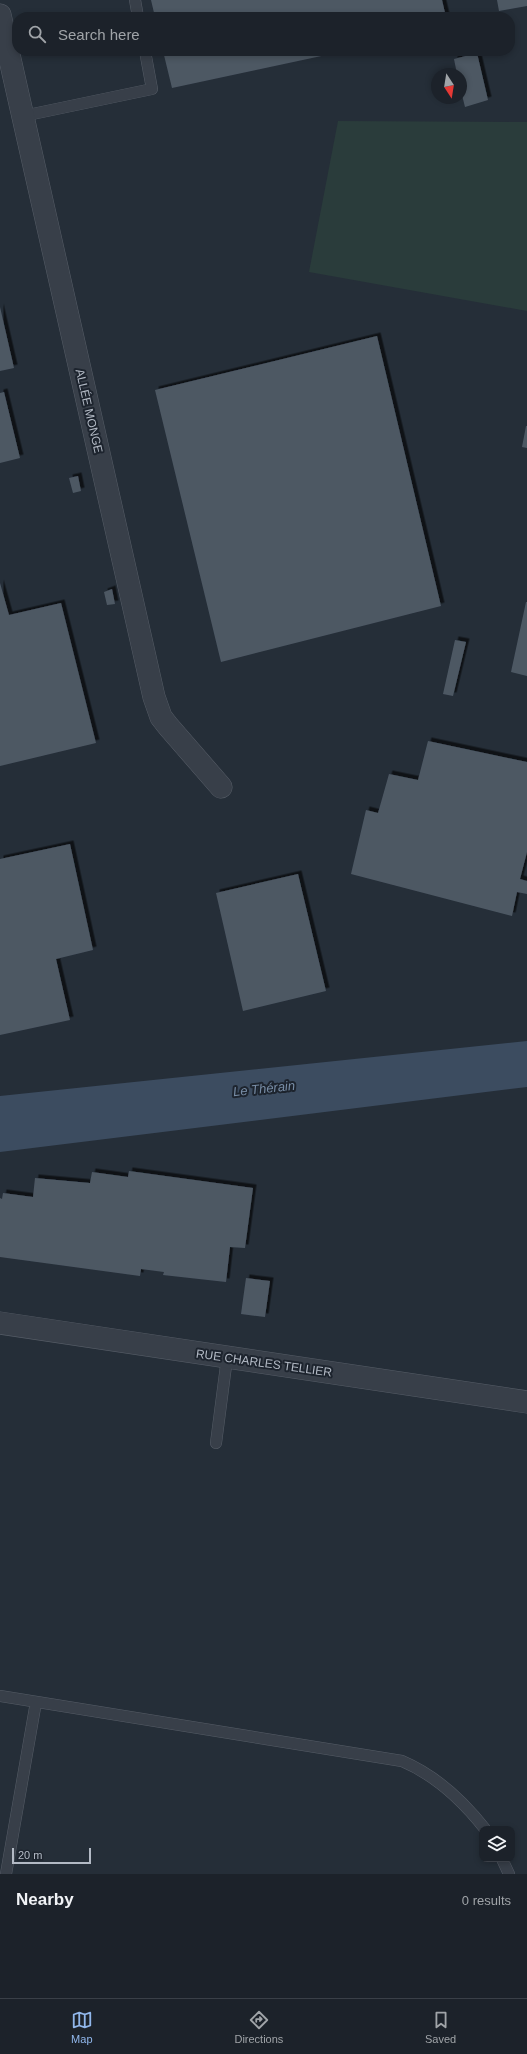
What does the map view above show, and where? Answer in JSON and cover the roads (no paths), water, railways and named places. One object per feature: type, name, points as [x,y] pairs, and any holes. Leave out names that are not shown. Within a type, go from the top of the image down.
[{"type":"street","name":"ALLÉE MONGE","points":[[0,15],[157,707],[168,726],[221,787]]},
{"type":"street","name":"RUE CHARLES TELLIER","points":[[0,1323],[527,1402]]},
{"type":"lane","points":[[135,0],[137,12]]},
{"type":"lane","points":[[23,116],[152,89],[145,56]]},
{"type":"lane","points":[[216,1443],[227,1358]]},
{"type":"lane","points":[[0,1696],[377,1755],[402,1761],[417,1767],[448,1790],[482,1826]]},
{"type":"lane","points":[[6,1874],[36,1702]]},
{"type":"lane","points":[[503,1862],[509,1874]]},
{"type":"water","name":"Le Thérain","points":[[527,1041],[527,1087],[0,1152],[0,1096]]}]
